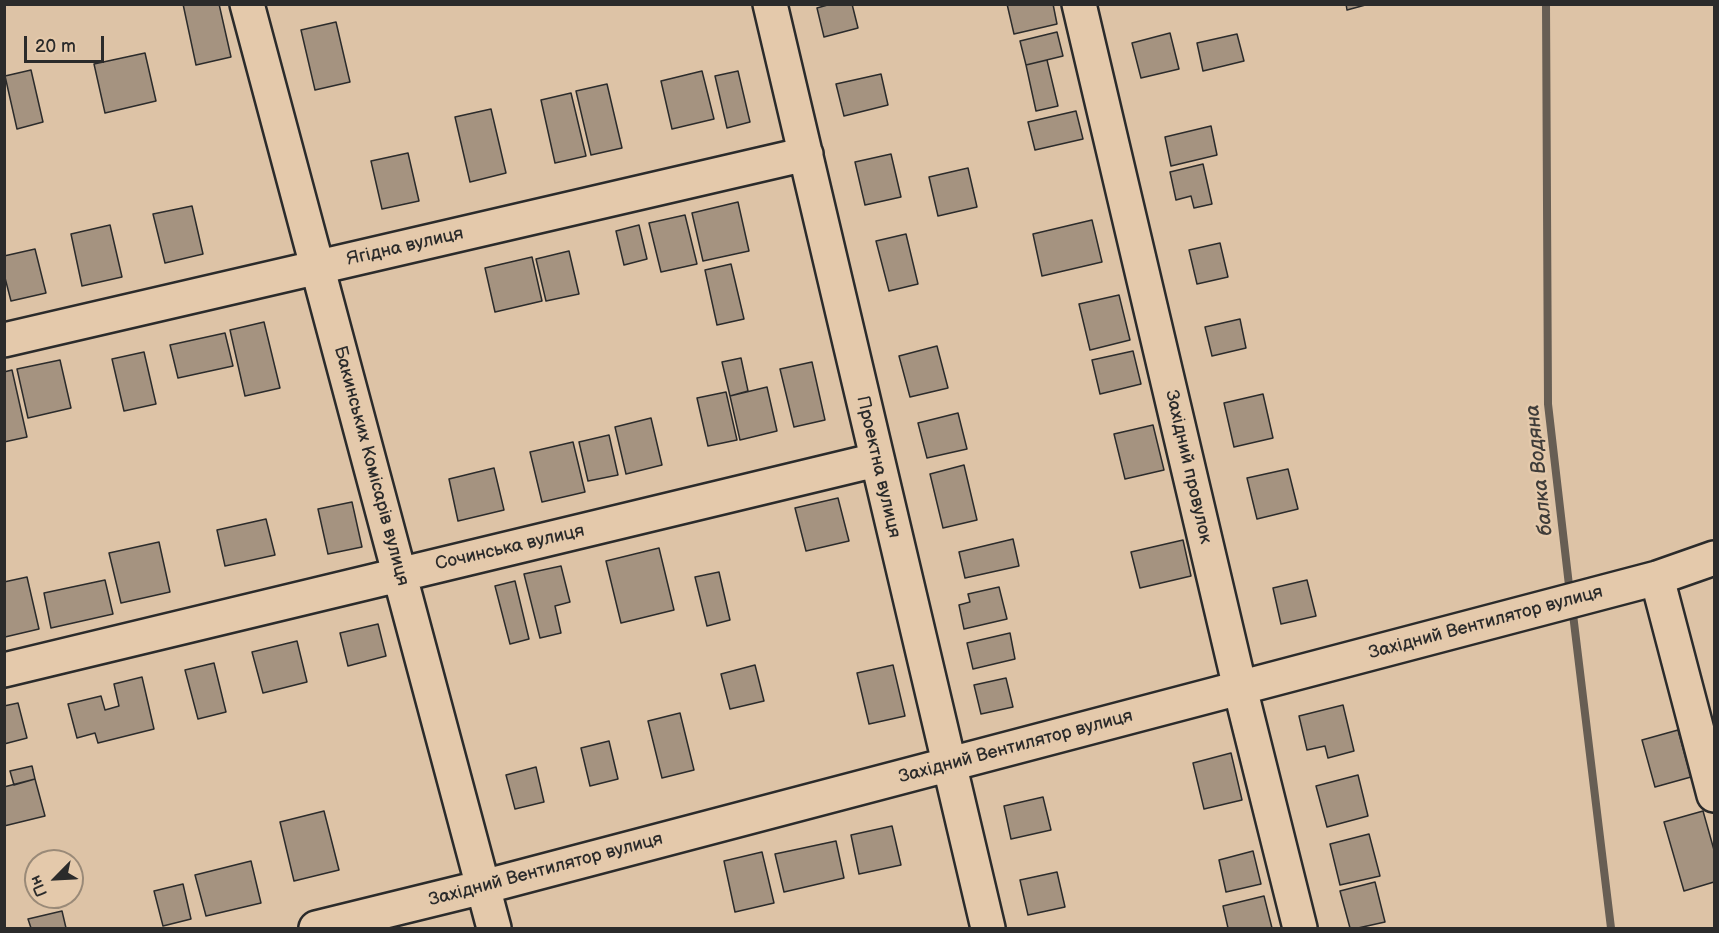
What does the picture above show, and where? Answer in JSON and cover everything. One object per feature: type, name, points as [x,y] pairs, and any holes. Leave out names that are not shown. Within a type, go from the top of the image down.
[{"type":"street","name":"Бакинських Комісарів вулиця","points":[[247,4],[494,928]]},
{"type":"street","name":"Проектна вулиця","points":[[770,4],[988,928]]},
{"type":"street","name":"Західний провулок","points":[[1079,4],[1240,687],[1300,928]]},
{"type":"street","name":"Ягідна вулиця","points":[[4,340],[806,154]]},
{"type":"street","name":"Сочинська вулиця","points":[[4,670],[876,460]]},
{"type":"street","name":"Західний Вентилятор вулиця","points":[[316,928],[483,887],[1657,578],[1714,558]]},
{"type":"street","points":[[1657,578],[1714,795]]},
{"type":"building","points":[[183,4],[219,4],[231,57],[196,65]]},
{"type":"building","points":[[831,4],[852,4],[858,28],[824,37],[817,8]]},
{"type":"building","points":[[1007,4],[1053,4],[1057,24],[1014,34]]},
{"type":"building","points":[[1346,4],[1369,4],[1347,10]]},
{"type":"building","points":[[336,22],[350,82],[315,90],[301,30]]},
{"type":"building","points":[[1057,32],[1063,56],[1026,65],[1020,41]]},
{"type":"building","points":[[1170,33],[1179,69],[1141,78],[1132,43]]},
{"type":"building","points":[[1237,34],[1244,61],[1203,71],[1197,43]]},
{"type":"building","points":[[145,53],[156,101],[105,113],[94,64]]},
{"type":"building","points":[[1047,60],[1058,106],[1036,111],[1026,65]]},
{"type":"building","points":[[31,70],[43,122],[17,129],[5,76]]},
{"type":"building","points":[[702,71],[714,119],[672,129],[661,81]]},
{"type":"building","points":[[738,71],[750,122],[727,128],[715,76]]},
{"type":"building","points":[[881,74],[888,105],[844,116],[836,84]]},
{"type":"building","points":[[607,84],[622,148],[591,155],[576,91]]},
{"type":"building","points":[[571,93],[586,156],[555,163],[541,100]]},
{"type":"building","points":[[491,109],[506,173],[470,182],[455,117]]},
{"type":"building","points":[[1076,111],[1083,139],[1035,150],[1028,122]]},
{"type":"building","points":[[1211,126],[1217,155],[1171,166],[1165,137]]},
{"type":"building","points":[[408,153],[419,201],[382,209],[371,161]]},
{"type":"building","points":[[891,154],[901,197],[865,205],[855,162]]},
{"type":"building","points":[[1203,164],[1212,204],[1194,208],[1191,196],[1176,200],[1170,172]]},
{"type":"building","points":[[968,168],[977,207],[938,216],[929,177]]},
{"type":"building","points":[[738,202],[749,251],[703,261],[692,213]]},
{"type":"building","points":[[192,206],[203,254],[165,263],[153,214]]},
{"type":"building","points":[[685,215],[697,264],[661,272],[649,223]]},
{"type":"building","points":[[1092,220],[1102,262],[1042,276],[1033,234]]},
{"type":"building","points":[[110,225],[122,277],[82,286],[71,234]]},
{"type":"building","points":[[639,225],[647,259],[624,265],[616,231]]},
{"type":"building","points":[[906,234],[918,284],[889,291],[876,241]]},
{"type":"building","points":[[1220,243],[1228,277],[1197,284],[1189,250]]},
{"type":"building","points":[[35,249],[46,293],[11,301],[4,274],[4,256]]},
{"type":"building","points":[[569,251],[579,294],[546,301],[536,259]]},
{"type":"building","points":[[532,257],[542,301],[495,312],[485,268]]},
{"type":"building","points":[[731,264],[744,319],[717,325],[705,270]]},
{"type":"building","points":[[1119,295],[1130,340],[1090,350],[1079,304]]},
{"type":"building","points":[[1240,319],[1246,348],[1212,356],[1205,327]]},
{"type":"building","points":[[264,322],[280,388],[245,396],[230,330]]},
{"type":"building","points":[[225,333],[233,366],[178,378],[170,345]]},
{"type":"building","points":[[937,346],[948,388],[910,397],[899,356]]},
{"type":"building","points":[[1133,351],[1141,384],[1100,394],[1092,360]]},
{"type":"building","points":[[144,352],[156,404],[124,411],[112,359]]},
{"type":"building","points":[[741,358],[748,391],[730,396],[722,362]]},
{"type":"building","points":[[60,360],[71,408],[28,418],[17,369]]},
{"type":"building","points":[[812,362],[825,420],[794,427],[780,369]]},
{"type":"building","points":[[12,370],[27,437],[4,442],[4,372]]},
{"type":"building","points":[[767,387],[777,431],[740,440],[730,396]]},
{"type":"building","points":[[726,392],[737,440],[708,446],[697,398]]},
{"type":"building","points":[[1263,394],[1273,438],[1234,447],[1224,403]]},
{"type":"building","points":[[958,413],[967,449],[927,458],[918,423]]},
{"type":"building","points":[[651,418],[662,465],[626,474],[615,427]]},
{"type":"building","points":[[1153,425],[1164,470],[1125,479],[1114,434]]},
{"type":"building","points":[[609,435],[618,475],[588,481],[579,442]]},
{"type":"building","points":[[573,442],[585,492],[542,502],[530,452]]},
{"type":"building","points":[[964,465],[977,520],[943,528],[930,474]]},
{"type":"building","points":[[494,468],[504,510],[458,521],[449,479]]},
{"type":"building","points":[[1288,469],[1298,509],[1257,519],[1247,478]]},
{"type":"building","points":[[838,498],[849,541],[806,551],[795,508]]},
{"type":"building","points":[[352,502],[362,547],[328,554],[318,509]]},
{"type":"building","points":[[266,519],[275,555],[225,566],[217,530]]},
{"type":"building","points":[[1013,539],[1019,566],[965,578],[959,552]]},
{"type":"building","points":[[1183,540],[1191,576],[1140,588],[1131,552]]},
{"type":"building","points":[[159,542],[170,592],[121,603],[109,553]]},
{"type":"building","points":[[659,548],[674,610],[621,623],[606,561]]},
{"type":"building","points":[[561,566],[570,602],[555,606],[561,633],[540,638],[524,574]]},
{"type":"building","points":[[719,572],[730,620],[707,626],[695,577]]},
{"type":"building","points":[[27,577],[39,629],[5,637],[4,582]]},
{"type":"building","points":[[105,580],[113,614],[51,628],[44,593]]},
{"type":"building","points":[[1307,580],[1316,616],[1281,624],[1273,588]]},
{"type":"building","points":[[515,581],[529,639],[510,644],[495,586]]},
{"type":"building","points":[[999,587],[1007,619],[964,629],[959,605],[970,602],[968,594]]},
{"type":"building","points":[[378,624],[386,656],[348,666],[340,633]]},
{"type":"building","points":[[1010,633],[1015,659],[973,669],[967,643]]},
{"type":"building","points":[[297,641],[307,682],[263,693],[252,652]]},
{"type":"building","points":[[214,663],[226,712],[198,719],[185,670]]},
{"type":"building","points":[[755,665],[764,701],[730,709],[721,674]]},
{"type":"building","points":[[893,665],[905,716],[869,724],[857,673]]},
{"type":"building","points":[[142,677],[154,729],[98,743],[95,733],[77,738],[68,704],[101,696],[105,710],[119,706],[114,684]]},
{"type":"building","points":[[1006,678],[1013,707],[981,714],[974,685]]},
{"type":"building","points":[[18,703],[27,738],[4,744],[4,706]]},
{"type":"building","points":[[1343,705],[1354,751],[1328,758],[1325,746],[1307,750],[1299,716]]},
{"type":"building","points":[[680,713],[694,770],[662,778],[648,721]]},
{"type":"building","points":[[1678,730],[1691,777],[1655,787],[1642,740]]},
{"type":"building","points":[[609,741],[618,779],[590,786],[581,748]]},
{"type":"building","points":[[1231,753],[1242,800],[1204,809],[1193,763]]},
{"type":"building","points":[[32,766],[35,779],[14,785],[10,771]]},
{"type":"building","points":[[536,767],[544,802],[515,809],[506,775]]},
{"type":"building","points":[[1358,775],[1368,816],[1327,827],[1316,786]]},
{"type":"building","points":[[35,779],[45,816],[4,826],[4,787]]},
{"type":"building","points":[[1043,797],[1051,830],[1011,839],[1004,806]]},
{"type":"building","points":[[324,811],[339,870],[294,881],[280,822]]},
{"type":"building","points":[[1703,811],[1714,850],[1714,882],[1684,891],[1664,822]]},
{"type":"building","points":[[892,826],[901,865],[859,874],[851,835]]},
{"type":"building","points":[[1369,834],[1380,876],[1340,885],[1330,844]]},
{"type":"building","points":[[836,841],[844,878],[784,892],[775,854]]},
{"type":"building","points":[[1253,851],[1261,884],[1226,892],[1219,860]]},
{"type":"building","points":[[762,852],[774,903],[735,912],[724,861]]},
{"type":"building","points":[[251,861],[261,903],[206,916],[195,875]]},
{"type":"building","points":[[1057,872],[1065,907],[1028,915],[1020,880]]},
{"type":"building","points":[[1375,882],[1385,922],[1350,928],[1340,891]]},
{"type":"building","points":[[183,884],[191,919],[163,926],[154,891]]},
{"type":"building","points":[[1264,896],[1272,928],[1228,928],[1223,906]]},
{"type":"building","points":[[62,911],[66,928],[31,928],[28,919]]},
{"type":"waterway","name":"балка Водяна","points":[[1546,4],[1548,404],[1570,594]]},
{"type":"waterway","name":"балка Водяна","points":[[1572,606],[1611,928]]}]
